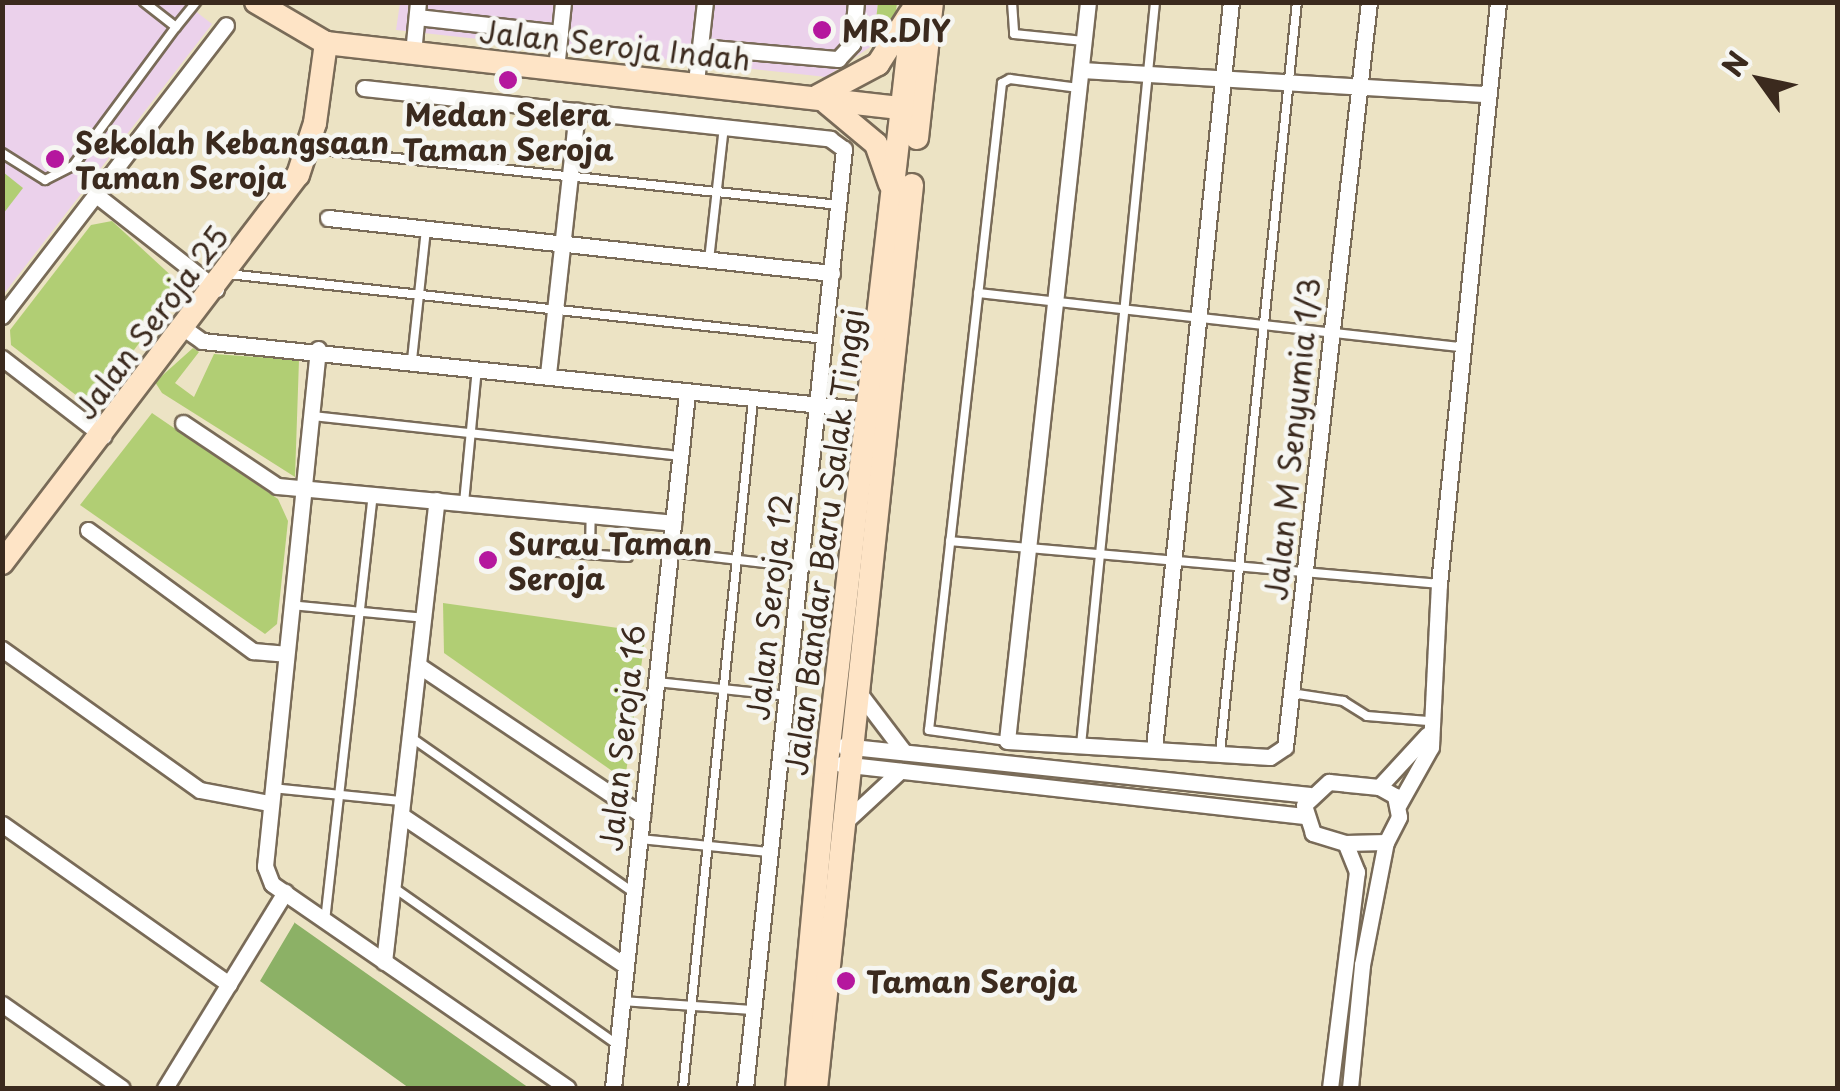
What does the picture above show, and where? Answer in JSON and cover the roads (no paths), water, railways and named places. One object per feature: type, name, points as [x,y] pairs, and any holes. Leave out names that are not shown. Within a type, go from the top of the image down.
[{"type":"main road","name":"Jalan Seroja Indah","points":[[256,2],[326,43],[912,109]]},
{"type":"main road","points":[[815,97],[878,64],[920,3]]},
{"type":"main road","name":"Jalan Bandar Baru Salak Tinggi","points":[[816,1088],[860,694],[920,3]]},
{"type":"main road","name":"Jalan Seroja 25","points":[[5,553],[222,282],[310,149],[326,43]]},
{"type":"main road","points":[[815,97],[841,110],[876,144],[894,207]]},
{"type":"main road","name":"Jalan Bandar Baru Salak Tinggi","points":[[797,1088],[828,753],[868,410],[894,207],[912,109]]},
{"type":"street","points":[[556,69],[563,2]]},
{"type":"street","points":[[696,82],[705,2]]},
{"type":"street","points":[[700,46],[838,59],[852,44],[856,2]]},
{"type":"street","points":[[1007,741],[1024,548],[1088,2]]},
{"type":"street","points":[[1154,748],[1230,2]]},
{"type":"street","name":"Jalan M Senyumia 1/3","points":[[1007,741],[1270,757],[1285,747],[1369,2]]},
{"type":"street","points":[[1350,1088],[1362,965],[1386,842],[1399,804],[1427,762],[1438,584],[1498,2]]},
{"type":"street","points":[[414,54],[418,10],[560,33]]},
{"type":"street","points":[[2,316],[226,25]]},
{"type":"street","points":[[1081,70],[1488,94]]},
{"type":"street","points":[[364,88],[724,127]]},
{"type":"street","points":[[548,374],[576,111]]},
{"type":"street","name":"Jalan Seroja 12","points":[[724,127],[830,139],[844,149],[745,1088]]},
{"type":"street","points":[[95,194],[222,282]]},
{"type":"street","points":[[328,218],[832,274]]},
{"type":"street","points":[[184,330],[202,342],[318,349],[687,393],[868,410]]},
{"type":"street","points":[[318,349],[265,866],[285,892],[568,1088]]},
{"type":"street","points":[[2,358],[102,436]]},
{"type":"street","name":"Jalan Seroja 16","points":[[613,1088],[687,393]]},
{"type":"street","points":[[183,423],[277,486],[673,523]]},
{"type":"street","points":[[384,962],[437,500]]},
{"type":"street","points":[[88,530],[254,651],[285,654]]},
{"type":"street","points":[[2,649],[200,790],[270,796]]},
{"type":"street","points":[[418,666],[642,815]]},
{"type":"street","points":[[860,694],[904,752]]},
{"type":"street","points":[[1379,786],[1427,728]]},
{"type":"street","points":[[828,753],[854,756],[904,752],[1309,795],[1329,782],[1379,786],[1399,804]]},
{"type":"street","points":[[854,756],[900,771],[1304,816]]},
{"type":"street","points":[[846,821],[900,771]]},
{"type":"street","points":[[1309,795],[1304,816],[1313,833],[1345,843],[1386,842]]},
{"type":"street","points":[[402,808],[626,966]]},
{"type":"street","points":[[2,824],[229,984]]},
{"type":"street","points":[[1330,1088],[1357,872],[1345,843]]},
{"type":"street","points":[[165,1088],[285,892]]},
{"type":"street","points":[[2,1004],[122,1088]]},
{"type":"lane","points":[[144,2],[176,27]]},
{"type":"lane","points":[[2,153],[34,177],[58,178],[196,2]]},
{"type":"lane","points":[[1012,2],[1014,34],[1084,42]]},
{"type":"lane","points":[[1081,744],[1155,2]]},
{"type":"lane","points":[[1220,753],[1297,2]]},
{"type":"lane","points":[[1007,741],[929,730],[1002,83],[1010,79],[1078,88]]},
{"type":"lane","points":[[710,260],[724,127]]},
{"type":"lane","points":[[310,149],[839,205]]},
{"type":"lane","points":[[412,360],[426,229]]},
{"type":"lane","points":[[222,282],[419,294],[825,339]]},
{"type":"lane","points":[[978,293],[1462,347]]},
{"type":"lane","points":[[464,503],[477,367]]},
{"type":"lane","points":[[683,1088],[753,400]]},
{"type":"lane","points":[[310,416],[680,456]]},
{"type":"lane","points":[[325,921],[373,494]]},
{"type":"lane","points":[[590,554],[591,515]]},
{"type":"lane","points":[[950,541],[1438,584]]},
{"type":"lane","points":[[544,551],[628,557]]},
{"type":"lane","points":[[670,552],[800,567]]},
{"type":"lane","points":[[290,605],[424,618]]},
{"type":"lane","points":[[656,682],[786,696]]},
{"type":"lane","points":[[1291,694],[1343,702],[1367,716],[1427,728]]},
{"type":"lane","points":[[410,736],[634,893]]},
{"type":"lane","points":[[270,796],[340,795],[402,808]]},
{"type":"lane","points":[[639,839],[770,852]]},
{"type":"lane","points":[[393,887],[618,1045]]},
{"type":"lane","points":[[622,1002],[753,1010]]},
{"type":"place","name":"MR.DIY","points":[[822,30]]},
{"type":"place","name":"Medan Selera Taman Seroja","points":[[508,80]]},
{"type":"place","name":"Sekolah Kebangsaan Taman Seroja","points":[[55,159]]},
{"type":"place","name":"Surau Taman Seroja","points":[[488,560]]},
{"type":"place","name":"Taman Seroja","points":[[846,981]]}]
